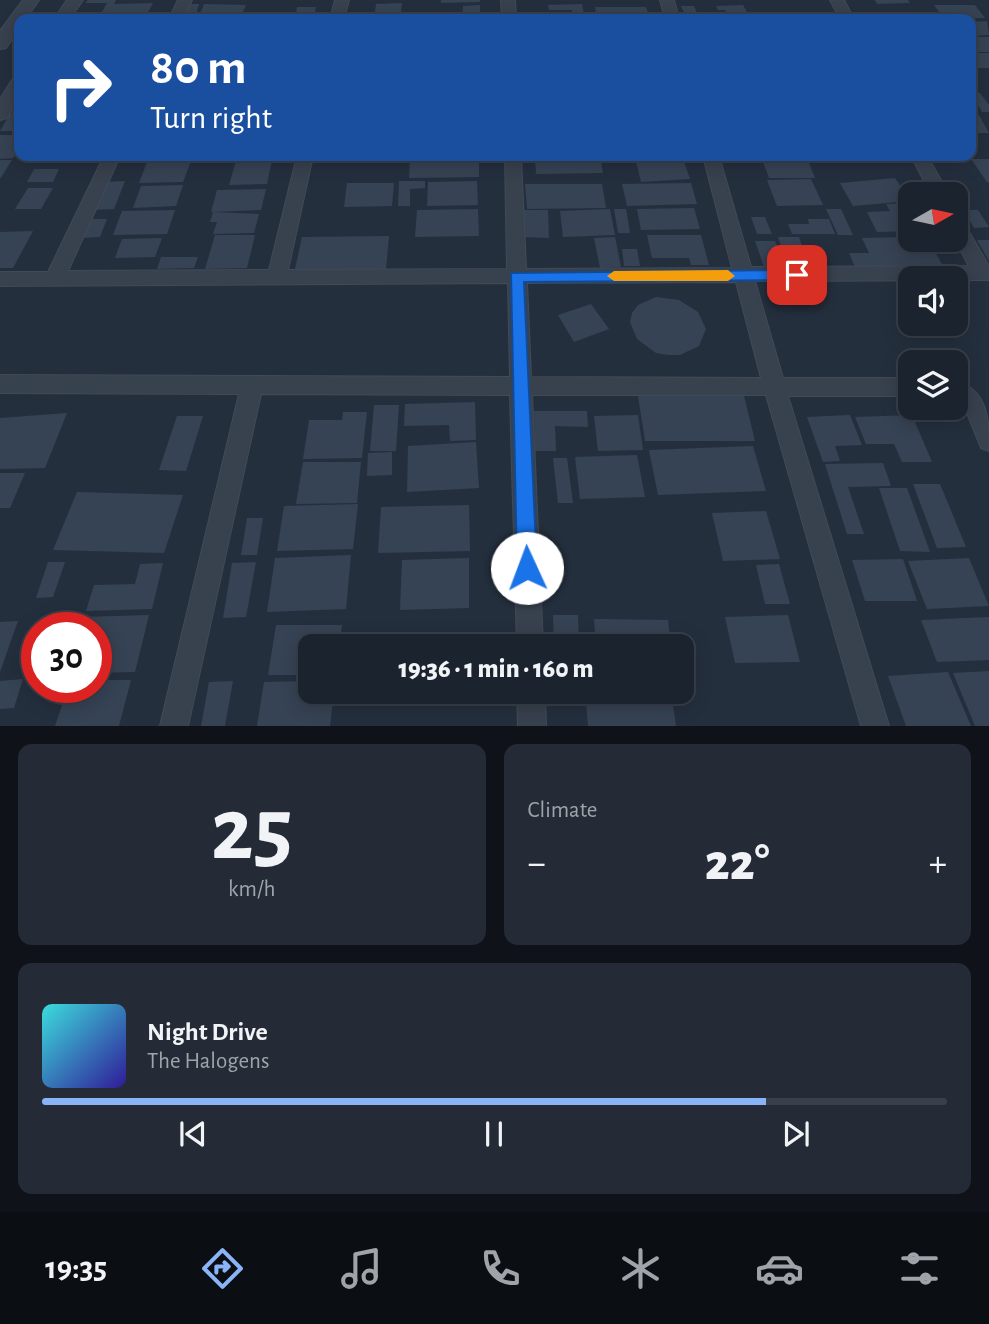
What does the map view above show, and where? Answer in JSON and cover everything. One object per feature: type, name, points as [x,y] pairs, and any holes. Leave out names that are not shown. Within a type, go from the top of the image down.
[{"type":"street","points":[[0,44],[14,24]]},
{"type":"street","points":[[0,114],[14,93]]},
{"type":"street","points":[[55,278],[110,161]]},
{"type":"street","points":[[277,278],[304,161]]},
{"type":"street","points":[[513,161],[530,634]]},
{"type":"street","points":[[712,161],[774,385],[875,726]]},
{"type":"street","points":[[922,161],[933,182]]},
{"type":"street","points":[[968,244],[985,273]]},
{"type":"street","points":[[0,279],[985,273]]},
{"type":"street","points":[[174,726],[252,385]]},
{"type":"street","points":[[1,386],[898,387]]},
{"type":"street","points":[[968,396],[989,441]]},
{"type":"street","points":[[531,704],[532,726]]},
{"type":"building","points":[[88,0],[116,0],[114,4],[153,3],[147,14],[101,14],[107,3],[85,3]]},
{"type":"building","points":[[441,0],[480,0],[480,2],[441,3]]},
{"type":"building","points":[[875,0],[908,0],[910,3],[877,4]]},
{"type":"building","points":[[402,3],[401,14],[375,14],[376,4]]},
{"type":"building","points":[[184,4],[199,4],[196,14],[179,14]]},
{"type":"building","points":[[204,4],[246,5],[242,14],[200,14]]},
{"type":"building","points":[[582,4],[584,14],[573,14],[572,10],[549,10],[548,5]]},
{"type":"building","points":[[480,5],[480,14],[462,14],[463,6]]},
{"type":"building","points":[[743,5],[748,14],[727,14],[716,6]]},
{"type":"building","points":[[934,5],[975,5],[985,18],[976,18],[976,14],[940,14]]},
{"type":"building","points":[[681,6],[694,6],[697,14],[685,14]]},
{"type":"building","points":[[297,7],[316,7],[315,14],[296,14]]},
{"type":"building","points":[[595,7],[646,7],[648,14],[596,14]]},
{"type":"building","points":[[987,21],[989,35],[976,36],[976,22]]},
{"type":"building","points":[[976,37],[989,37],[989,52],[977,52]]},
{"type":"building","points":[[976,53],[989,53],[989,68],[976,68]]},
{"type":"building","points":[[976,93],[980,93],[989,105],[989,112],[982,112],[976,102]]},
{"type":"building","points":[[10,114],[14,114],[14,131],[0,131]]},
{"type":"building","points":[[976,115],[979,115],[989,133],[976,133]]},
{"type":"building","points":[[0,135],[14,135],[13,158],[0,159]]},
{"type":"building","points":[[989,159],[987,182],[972,161]]},
{"type":"building","points":[[0,160],[12,160],[0,179]]},
{"type":"building","points":[[191,161],[183,182],[139,183],[147,162]]},
{"type":"building","points":[[236,161],[272,161],[267,184],[229,185]]},
{"type":"building","points":[[410,161],[479,161],[479,177],[409,178]]},
{"type":"building","points":[[535,161],[601,161],[603,173],[536,174]]},
{"type":"building","points":[[636,161],[684,161],[690,179],[641,182]]},
{"type":"building","points":[[763,161],[808,161],[815,178],[769,178]]},
{"type":"building","points":[[34,169],[59,169],[53,182],[27,182]]},
{"type":"building","points":[[895,178],[898,183],[898,202],[853,206],[840,183]]},
{"type":"building","points":[[811,179],[823,205],[777,206],[767,180]]},
{"type":"building","points":[[125,181],[114,209],[93,210],[104,182]]},
{"type":"building","points":[[399,181],[425,181],[425,188],[410,189],[410,206],[398,206]]},
{"type":"building","points":[[477,181],[478,205],[427,206],[428,182]]},
{"type":"building","points":[[347,183],[394,183],[392,206],[344,207]]},
{"type":"building","points":[[691,183],[697,204],[627,206],[622,184]]},
{"type":"building","points":[[525,184],[602,184],[606,208],[527,209]]},
{"type":"building","points":[[183,185],[176,206],[133,208],[141,186]]},
{"type":"building","points":[[28,188],[53,188],[41,209],[15,209]]},
{"type":"building","points":[[266,189],[261,210],[211,212],[217,190]]},
{"type":"building","points":[[898,203],[898,231],[877,232],[867,212],[890,211],[886,204]]},
{"type":"building","points":[[694,208],[700,229],[641,230],[637,209]]},
{"type":"building","points":[[478,209],[479,236],[415,237],[417,210]]},
{"type":"building","points":[[610,209],[615,235],[563,237],[560,211]]},
{"type":"building","points":[[614,209],[626,209],[630,233],[618,233]]},
{"type":"building","points":[[826,209],[841,209],[853,235],[838,235]]},
{"type":"building","points":[[175,210],[167,234],[113,235],[122,211]]},
{"type":"building","points":[[521,210],[548,210],[549,238],[521,237]]},
{"type":"building","points":[[968,210],[978,210],[989,227],[974,228],[968,217]]},
{"type":"building","points":[[213,212],[259,214],[254,233],[213,234],[217,222],[210,222]]},
{"type":"building","points":[[751,217],[765,217],[772,234],[757,234]]},
{"type":"building","points":[[90,219],[107,219],[100,237],[82,238]]},
{"type":"building","points":[[808,219],[829,219],[835,234],[792,234],[788,224],[809,224]]},
{"type":"building","points":[[33,231],[13,268],[0,268],[0,232]]},
{"type":"building","points":[[215,235],[255,235],[247,268],[205,269]]},
{"type":"building","points":[[647,235],[701,235],[709,265],[691,265],[689,258],[652,258]]},
{"type":"building","points":[[389,236],[386,269],[295,269],[302,237]]},
{"type":"building","points":[[615,237],[621,267],[600,268],[594,238]]},
{"type":"building","points":[[778,237],[799,237],[802,246],[781,246]]},
{"type":"building","points":[[898,237],[898,252],[935,252],[942,264],[855,267],[849,253],[869,253],[862,238]]},
{"type":"building","points":[[162,238],[155,257],[115,258],[122,239]]},
{"type":"building","points":[[977,240],[989,240],[989,261]]},
{"type":"building","points":[[755,241],[775,241],[779,250],[769,251],[775,267],[764,267]]},
{"type":"building","points":[[622,249],[637,249],[640,266],[624,266]]},
{"type":"building","points":[[161,257],[198,257],[194,268],[157,269]]},
{"type":"building","points":[[656,297],[679,300],[698,312],[706,329],[699,346],[680,355],[668,355],[656,353],[637,339],[630,322],[632,313],[638,305]]},
{"type":"building","points":[[591,304],[609,329],[574,342],[558,315]]},
{"type":"building","points":[[638,396],[744,396],[755,441],[645,441]]},
{"type":"building","points":[[475,402],[476,440],[450,441],[449,425],[404,426],[405,404]]},
{"type":"building","points":[[374,405],[399,405],[396,451],[370,451]]},
{"type":"building","points":[[534,411],[587,411],[588,427],[555,426],[556,451],[535,451]]},
{"type":"building","points":[[343,412],[367,412],[362,458],[303,459],[309,420],[342,420]]},
{"type":"building","points":[[67,413],[45,468],[0,469],[0,418]]},
{"type":"building","points":[[638,415],[643,450],[598,451],[594,416]]},
{"type":"building","points":[[850,415],[862,445],[835,446],[840,461],[823,462],[807,417]]},
{"type":"building","points":[[898,415],[898,420],[914,420],[932,462],[902,462],[894,444],[866,444],[855,417]]},
{"type":"building","points":[[177,416],[203,416],[186,471],[159,470]]},
{"type":"building","points":[[476,442],[479,488],[407,492],[408,446]]},
{"type":"building","points":[[753,446],[766,491],[658,495],[649,450]]},
{"type":"building","points":[[392,452],[392,475],[367,476],[368,453]]},
{"type":"building","points":[[637,455],[645,497],[580,499],[575,457]]},
{"type":"building","points":[[553,458],[567,458],[573,503],[558,503]]},
{"type":"building","points":[[303,462],[361,462],[357,503],[296,504]]},
{"type":"building","points":[[883,463],[891,486],[848,487],[864,534],[847,534],[825,464]]},
{"type":"building","points":[[0,473],[25,473],[10,508],[0,508]]},
{"type":"building","points":[[913,484],[940,484],[966,547],[937,548]]},
{"type":"building","points":[[879,488],[907,488],[930,552],[900,551]]},
{"type":"building","points":[[77,492],[183,495],[164,553],[53,550]]},
{"type":"building","points":[[358,504],[353,549],[277,551],[284,506]]},
{"type":"building","points":[[469,505],[470,551],[378,553],[381,507]]},
{"type":"building","points":[[766,511],[780,559],[723,561],[712,513]]},
{"type":"building","points":[[247,518],[263,518],[257,555],[241,555]]},
{"type":"building","points":[[351,555],[346,609],[267,612],[275,558]]},
{"type":"building","points":[[469,558],[469,608],[400,610],[402,560]]},
{"type":"building","points":[[969,558],[989,606],[927,609],[908,561]]},
{"type":"building","points":[[903,559],[917,601],[865,601],[852,560]]},
{"type":"building","points":[[48,562],[65,562],[53,597],[36,598]]},
{"type":"building","points":[[256,562],[246,617],[223,618],[232,563]]},
{"type":"building","points":[[163,563],[152,609],[86,611],[94,585],[135,584],[140,564]]},
{"type":"building","points":[[779,564],[790,604],[765,604],[756,565]]},
{"type":"building","points":[[149,615],[135,672],[112,673],[112,616]]},
{"type":"building","points":[[553,615],[578,615],[579,634],[554,634]]},
{"type":"building","points":[[788,615],[800,662],[735,663],[725,617]]},
{"type":"building","points":[[989,617],[989,660],[937,662],[921,620]]},
{"type":"building","points":[[594,619],[668,620],[670,634],[595,634]]},
{"type":"building","points":[[18,621],[0,672],[0,622]]},
{"type":"building","points":[[276,625],[342,625],[341,634],[298,634],[298,675],[268,675]]},
{"type":"building","points":[[989,671],[989,726],[975,726],[953,673]]},
{"type":"building","points":[[948,672],[971,726],[906,726],[888,676]]},
{"type":"building","points":[[21,679],[14,708],[0,709],[0,681]]},
{"type":"building","points":[[112,680],[131,680],[119,726],[55,726],[63,703],[112,703]]},
{"type":"building","points":[[233,681],[225,726],[201,726],[209,682]]},
{"type":"building","points":[[298,681],[298,704],[333,704],[330,726],[257,726],[264,682]]},
{"type":"building","points":[[586,704],[673,704],[676,726],[588,726]]},
{"type":"slow traffic","points":[[614,276],[728,276]]},
{"type":"route","points":[[527,568],[516,276],[797,275]]}]
